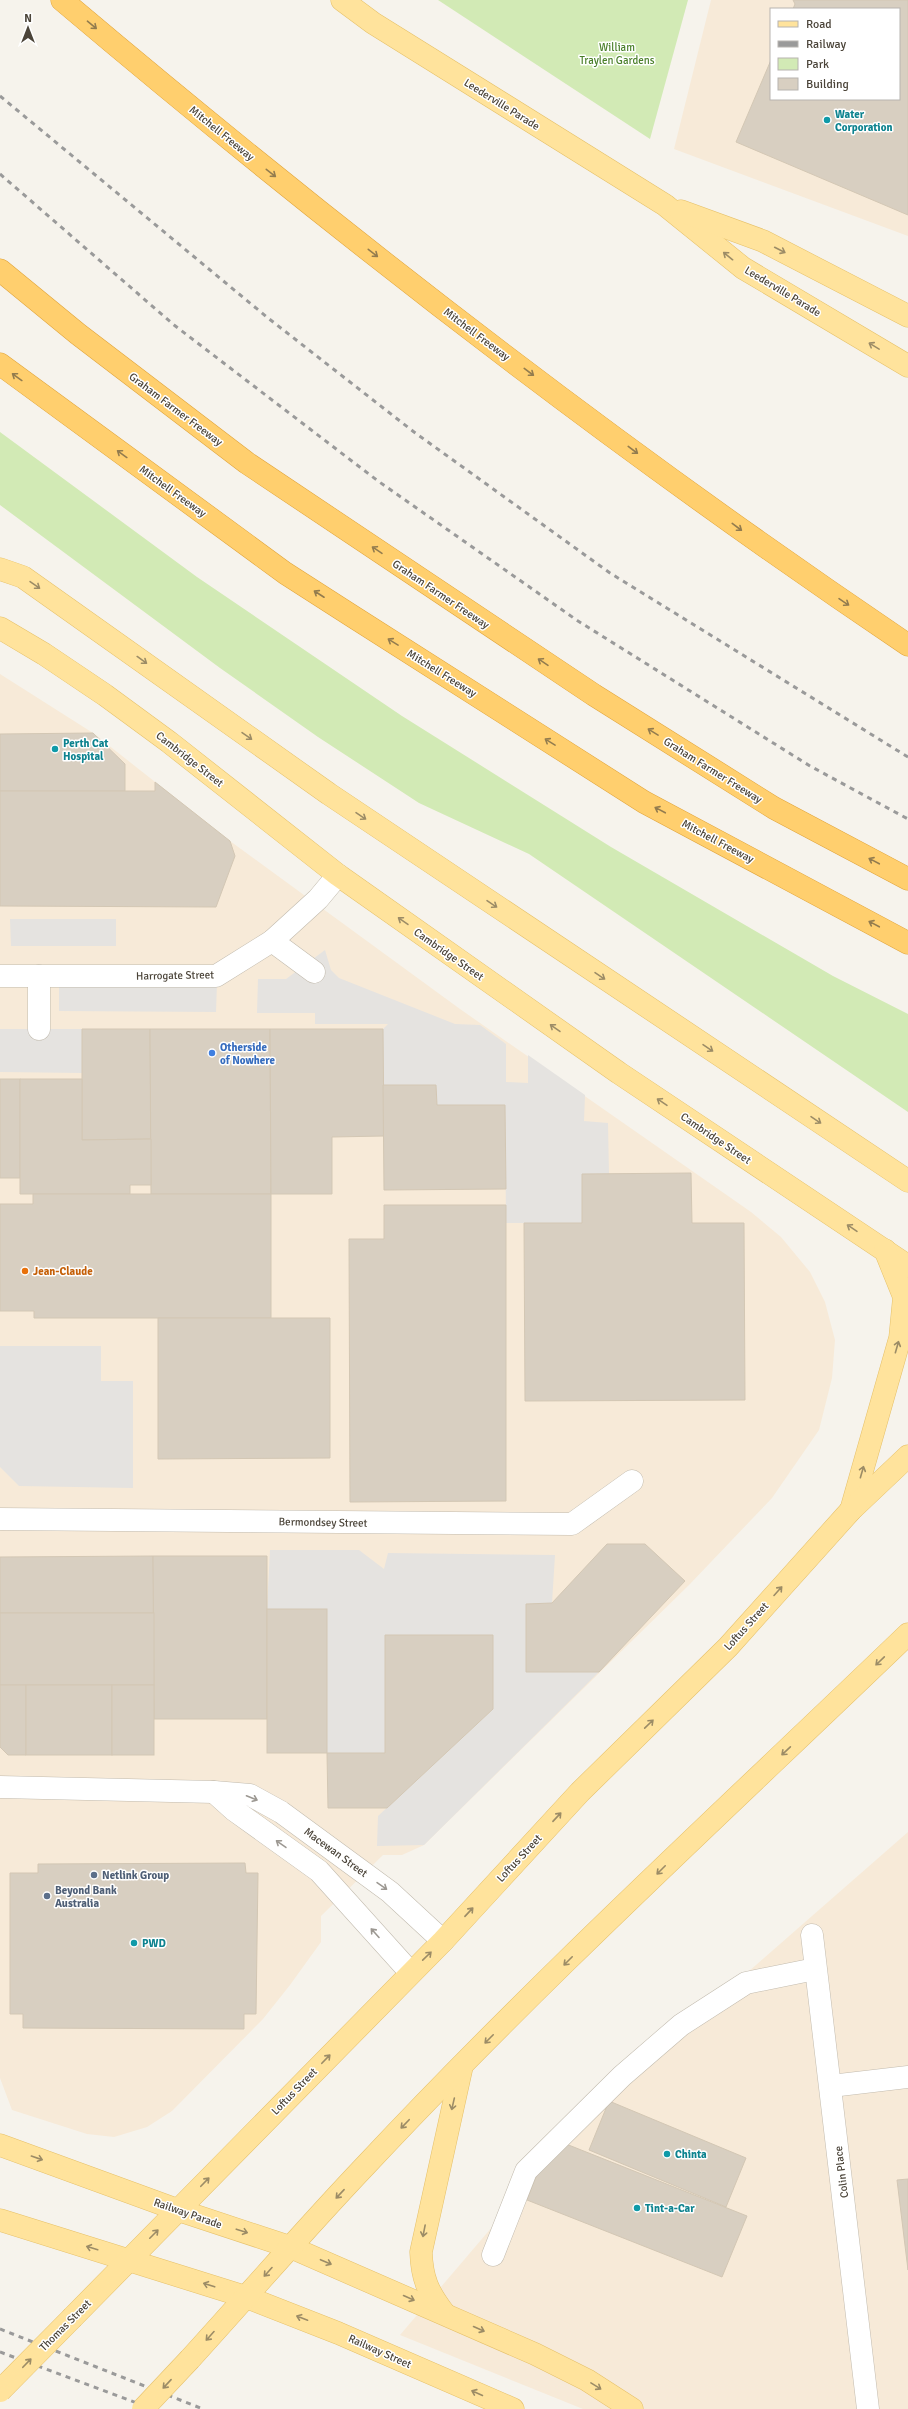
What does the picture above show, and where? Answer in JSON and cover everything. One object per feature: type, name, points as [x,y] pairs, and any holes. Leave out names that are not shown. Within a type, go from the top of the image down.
[{"type":"highway","name":"Mitchell Freeway","points":[[62,0],[197,114],[441,307],[780,559],[908,645]]},
{"type":"highway","name":"Graham Farmer Freeway","points":[[0,270],[85,339],[273,481],[594,696],[774,808],[908,879]]},
{"type":"highway","name":"Mitchell Freeway","points":[[0,364],[285,572],[644,802],[908,942]]},
{"type":"main road","name":"Leederville Parade","points":[[342,0],[372,23],[665,205],[743,268],[908,366]]},
{"type":"main road","name":"Leederville Parade","points":[[665,205],[763,241],[908,316]]},
{"type":"main road","points":[[0,569],[24,577],[317,785],[459,883],[908,1181]]},
{"type":"main road","name":"Cambridge Street","points":[[0,628],[44,654],[112,700],[170,742],[338,875],[619,1073],[908,1266]]},
{"type":"main road","points":[[851,1510],[900,1338],[904,1297],[884,1250]]},
{"type":"main road","name":"Loftus Street","points":[[129,2259],[410,1972],[443,1941],[580,1792],[728,1647],[851,1510],[908,1456]]},
{"type":"main road","points":[[143,2409],[366,2165],[462,2066],[689,1842],[908,1634]]},
{"type":"main road","points":[[462,2066],[421,2252],[421,2272],[430,2295],[444,2314],[535,2354],[586,2380],[632,2409]]},
{"type":"main road","name":"Railway Parade","points":[[0,2145],[178,2210],[290,2247],[444,2314]]},
{"type":"main road","points":[[0,2220],[129,2259],[246,2297]]},
{"type":"main road","name":"Thomas Street","points":[[0,2391],[129,2259]]},
{"type":"main road","name":"Railway Street","points":[[246,2297],[338,2333],[513,2409]]},
{"type":"street","name":"Harrogate Street","points":[[0,976],[216,976],[272,941],[318,899],[338,875]]},
{"type":"street","points":[[272,941],[314,972]]},
{"type":"street","points":[[39,976],[39,1030]]},
{"type":"street","name":"Bermondsey Street","points":[[0,1519],[572,1524],[632,1481]]},
{"type":"street","name":"Macewan Street","points":[[0,1787],[214,1792],[250,1795],[281,1812],[390,1892],[443,1941]]},
{"type":"street","points":[[214,1792],[234,1810],[319,1871],[410,1972]]},
{"type":"street","name":"Colin Place","points":[[812,1935],[868,2409]]},
{"type":"street","points":[[493,2255],[526,2171],[622,2076],[682,2024],[746,1983],[815,1968]]},
{"type":"street","points":[[831,2086],[908,2077]]},
{"type":"shaded area","points":[[711,0],[908,0],[908,236],[674,149]]},
{"type":"shaded area","points":[[0,674],[93,733],[230,841],[460,1009],[751,1212],[781,1237],[810,1272],[825,1302],[835,1340],[832,1378],[819,1430],[772,1498],[690,1584],[424,1845],[402,1855],[383,1855],[321,1916],[321,1942],[290,1985],[263,2019],[172,2111],[147,2127],[114,2137],[87,2134],[12,2110],[0,2078]]},
{"type":"shaded area","points":[[10,919],[116,919],[116,946],[11,946]]},
{"type":"shaded area","points":[[325,950],[331,970],[339,978],[455,1024],[480,1025],[506,1044],[506,1082],[528,1083],[528,1055],[585,1095],[584,1121],[608,1123],[609,1174],[582,1174],[582,1223],[506,1223],[505,1105],[437,1105],[436,1085],[383,1085],[383,1029],[388,1024],[315,1024],[315,1013],[257,1013],[258,979],[286,979]]},
{"type":"shaded area","points":[[59,982],[217,983],[216,1012],[59,1011]]},
{"type":"shaded area","points":[[0,1029],[82,1029],[82,1073],[0,1072]]},
{"type":"shaded area","points":[[0,1346],[101,1346],[101,1381],[133,1381],[133,1488],[19,1486],[0,1467]]},
{"type":"shaded area","points":[[270,1550],[359,1550],[384,1569],[388,1553],[555,1555],[552,1603],[526,1604],[526,1672],[599,1672],[424,1845],[377,1846],[378,1816],[493,1709],[493,1635],[385,1753],[327,1753],[327,1609],[267,1609]]},
{"type":"shaded area","points":[[908,1832],[908,2409],[583,2409],[400,2335],[596,2105]]},
{"type":"green space","name":"William Traylen Gardens","points":[[438,0],[688,0],[650,139]]},
{"type":"green space","points":[[0,432],[197,577],[402,716],[611,847],[833,976],[908,1014],[908,1112],[529,854],[419,803],[318,737],[220,668],[0,505]]},
{"type":"building","name":"Water Corporation","points":[[793,0],[908,0],[908,215],[736,142],[770,62],[770,100],[900,100],[900,8],[793,8],[795,4]]},
{"type":"building","name":"Perth Cat Hospital","points":[[93,733],[125,764],[125,791],[0,791],[0,734]]},
{"type":"building","points":[[155,782],[230,841],[235,856],[216,907],[0,906],[0,791],[155,791]]},
{"type":"building","points":[[82,1029],[150,1029],[151,1139],[82,1140]]},
{"type":"building","points":[[150,1029],[270,1029],[271,1194],[151,1194]]},
{"type":"building","points":[[270,1029],[383,1029],[384,1136],[332,1137],[332,1194],[271,1194]]},
{"type":"building","points":[[0,1079],[20,1079],[20,1178],[0,1178]]},
{"type":"building","points":[[20,1079],[82,1079],[82,1140],[151,1139],[151,1185],[130,1185],[130,1194],[20,1194]]},
{"type":"building","points":[[383,1085],[436,1085],[437,1105],[505,1105],[506,1189],[384,1190]]},
{"type":"building","points":[[691,1173],[692,1223],[744,1223],[745,1400],[525,1401],[524,1223],[582,1223],[582,1174]]},
{"type":"building","points":[[33,1194],[271,1194],[271,1318],[34,1318],[34,1311],[0,1311],[0,1204],[33,1204]]},
{"type":"building","points":[[384,1205],[506,1205],[506,1501],[350,1502],[349,1239],[384,1239]]},
{"type":"building","points":[[158,1318],[330,1318],[330,1458],[158,1459]]},
{"type":"building","points":[[607,1544],[645,1544],[685,1581],[599,1672],[526,1672],[526,1604],[552,1603]]},
{"type":"building","points":[[153,1556],[154,1613],[0,1613],[0,1557]]},
{"type":"building","points":[[153,1556],[267,1556],[267,1719],[154,1719]]},
{"type":"building","points":[[267,1609],[327,1609],[327,1753],[267,1753]]},
{"type":"building","points":[[0,1613],[154,1613],[154,1685],[0,1685]]},
{"type":"building","points":[[385,1635],[493,1635],[493,1709],[387,1808],[328,1808],[327,1753],[385,1753]]},
{"type":"building","points":[[0,1685],[26,1685],[26,1755],[8,1755],[0,1747]]},
{"type":"building","points":[[26,1685],[112,1685],[112,1755],[26,1755]]},
{"type":"building","points":[[112,1685],[154,1685],[154,1755],[112,1755]]},
{"type":"building","name":"PWD","points":[[245,1863],[246,1873],[258,1873],[256,2014],[244,2014],[244,2029],[23,2028],[23,2014],[10,2014],[10,1873],[38,1873],[38,1864]]},
{"type":"building","name":"Chinta","points":[[609,2101],[746,2158],[726,2207],[589,2150]]},
{"type":"building","name":"Tint-a-Car","points":[[551,2138],[747,2216],[722,2277],[527,2200]]},
{"type":"building","points":[[908,2179],[908,2270],[897,2180]]},
{"type":"railway","points":[[0,96],[268,318],[414,432],[610,573],[908,757]]},
{"type":"railway","points":[[0,174],[174,325],[378,481],[578,621],[810,766],[908,819]]},
{"type":"railway","points":[[0,2329],[203,2409]]},
{"type":"railway","points":[[0,2352],[153,2409]]},
{"type":"place","name":"Water Corporation","points":[[827,120]]},
{"type":"place","name":"Perth Cat Hospital","points":[[55,749]]},
{"type":"place","name":"Otherside of Nowhere","points":[[212,1053]]},
{"type":"place","name":"Jean-Claude","points":[[25,1271]]},
{"type":"place","name":"Netlink Group","points":[[94,1875]]},
{"type":"place","name":"Beyond Bank Australia","points":[[47,1896]]},
{"type":"place","name":"PWD","points":[[134,1943]]},
{"type":"place","name":"Chinta","points":[[667,2154]]},
{"type":"place","name":"Tint-a-Car","points":[[637,2208]]}]
